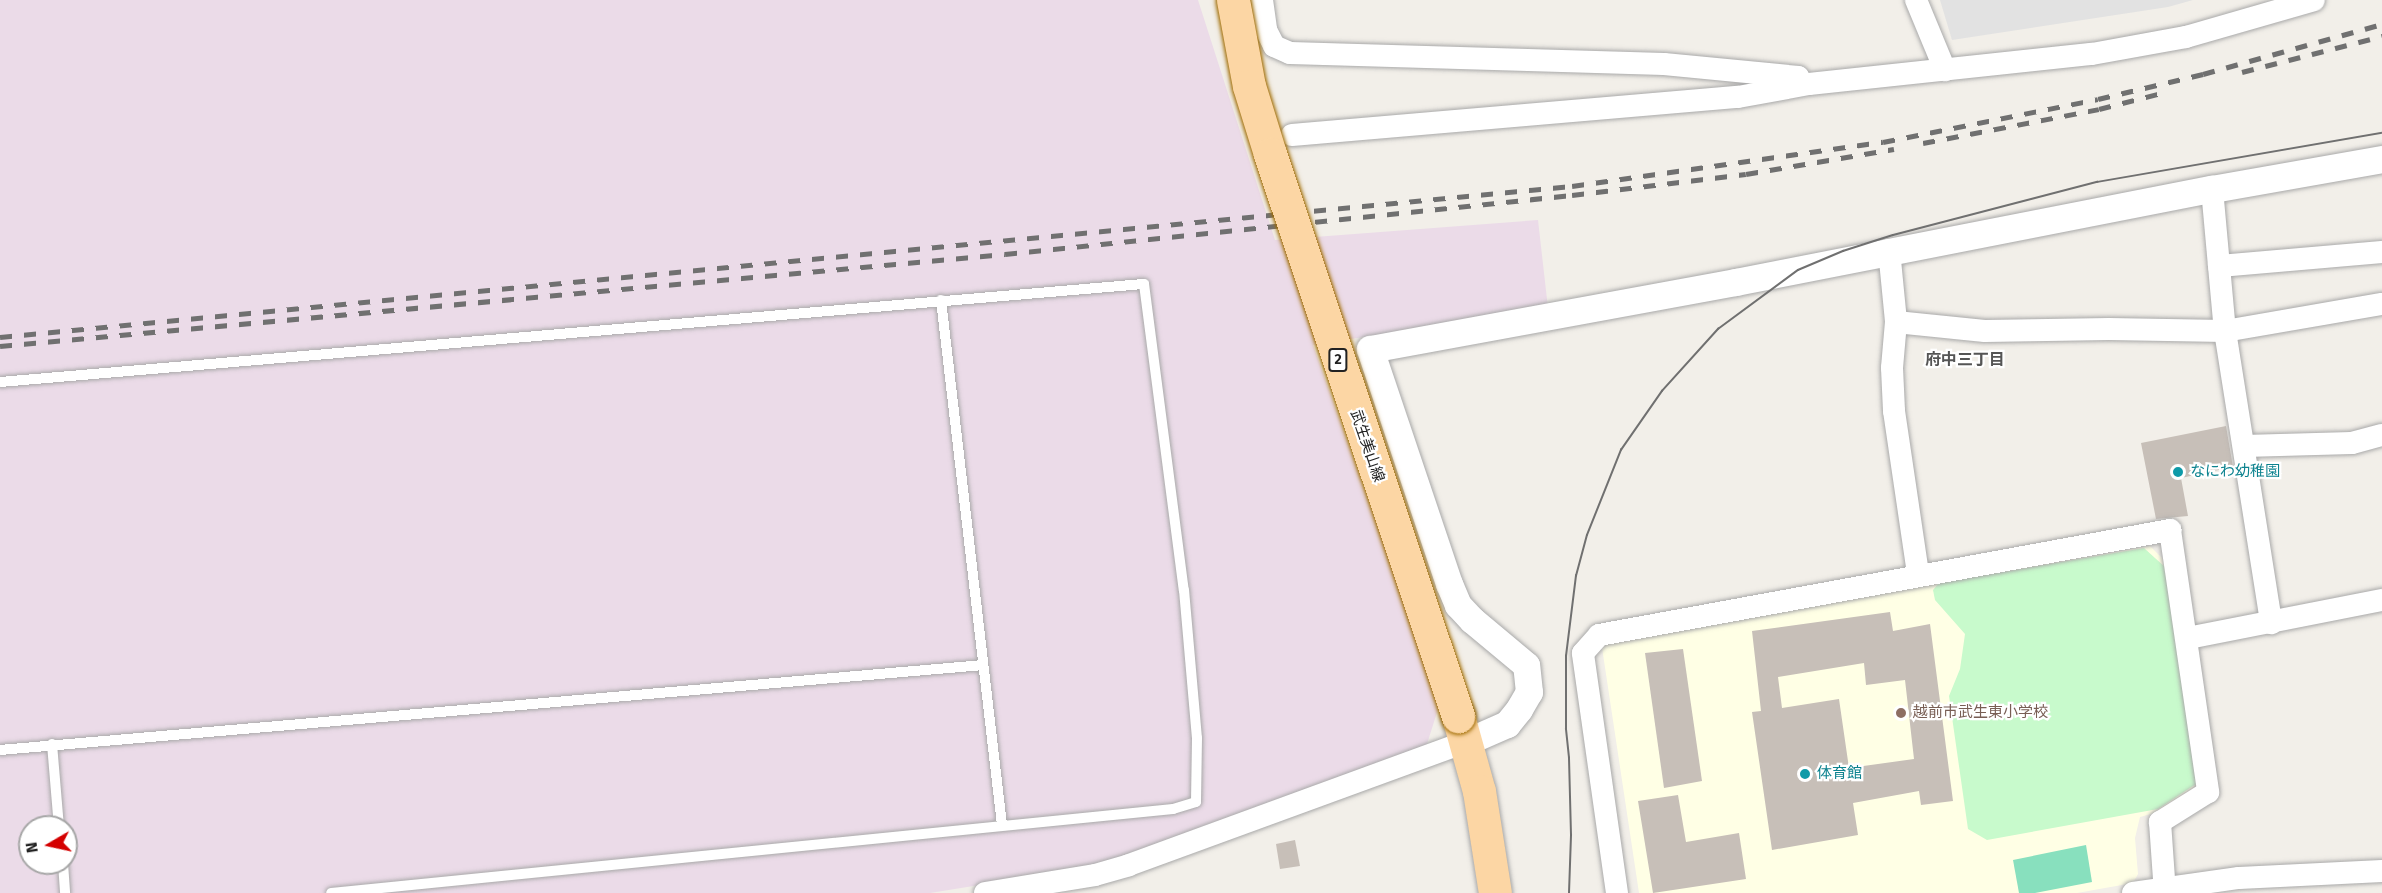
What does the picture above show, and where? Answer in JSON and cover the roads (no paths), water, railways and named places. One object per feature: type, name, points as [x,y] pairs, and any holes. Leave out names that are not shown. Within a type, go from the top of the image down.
[{"type":"main road","name":"武生美山線","points":[[1233,0],[1249,86],[1266,143],[1462,729],[1479,791],[1496,893]]},
{"type":"street","points":[[1262,0],[1266,30],[1274,46],[1290,53],[1653,63],[1798,77],[1800,86]]},
{"type":"street","points":[[1916,0],[1945,70]]},
{"type":"street","points":[[1292,135],[1738,97],[1800,86],[2128,48],[2229,26],[2314,0]]},
{"type":"street","points":[[1435,141],[1454,122]]},
{"type":"street","points":[[985,893],[1095,875],[1129,865],[1462,729],[1507,724],[1520,709],[1529,692],[1526,664],[1472,620],[1458,605],[1370,348],[1746,280],[1889,250],[2382,159]]},
{"type":"street","points":[[2212,189],[2225,331],[2271,623]]},
{"type":"street","points":[[1889,250],[1896,322],[1892,368],[1894,411],[1918,574]]},
{"type":"street","points":[[2219,266],[2382,252]]},
{"type":"street","points":[[1896,322],[1985,331],[2109,328],[2225,331],[2382,304]]},
{"type":"street","points":[[2244,446],[2352,443],[2382,435]]},
{"type":"street","points":[[1617,893],[1583,653],[1599,635],[1918,574],[2170,530],[2188,638],[2208,792],[2160,822],[2165,890]]},
{"type":"street","points":[[2188,638],[2382,600]]},
{"type":"street","points":[[2133,893],[2239,878],[2332,883],[2382,871]]},
{"type":"lane","points":[[0,382],[1144,284],[1184,590],[1197,738],[1196,802],[1173,809],[332,893]]},
{"type":"lane","points":[[941,300],[1002,825]]},
{"type":"lane","points":[[0,750],[983,665]]},
{"type":"lane","points":[[52,744],[58,815]]},
{"type":"lane","points":[[64,875],[65,893]]},
{"type":"tram line","points":[[1569,893],[1571,835],[1566,729],[1566,656],[1576,576],[1587,535],[1621,450],[1662,391],[1718,329],[1798,270],[1843,251],[1893,235],[2097,182],[2382,133]]},
{"type":"railway","points":[[0,337],[1572,186],[1883,142],[2098,99],[2203,74],[2382,24]]},
{"type":"railway","points":[[2242,72],[2382,36]]},
{"type":"railway","points":[[1923,143],[2099,109],[2158,94]]},
{"type":"railway","points":[[0,346],[1005,254],[1572,195],[1746,174],[1894,149]]},
{"type":"place","name":"なにわ幼稚園","points":[[2178,472]]},
{"type":"place","name":"越前市武生東小学校","points":[[1901,713]]},
{"type":"place","name":"体育館","points":[[1805,774]]},
{"type":"district","name":"府中三丁目","points":[[1965,360]]}]
